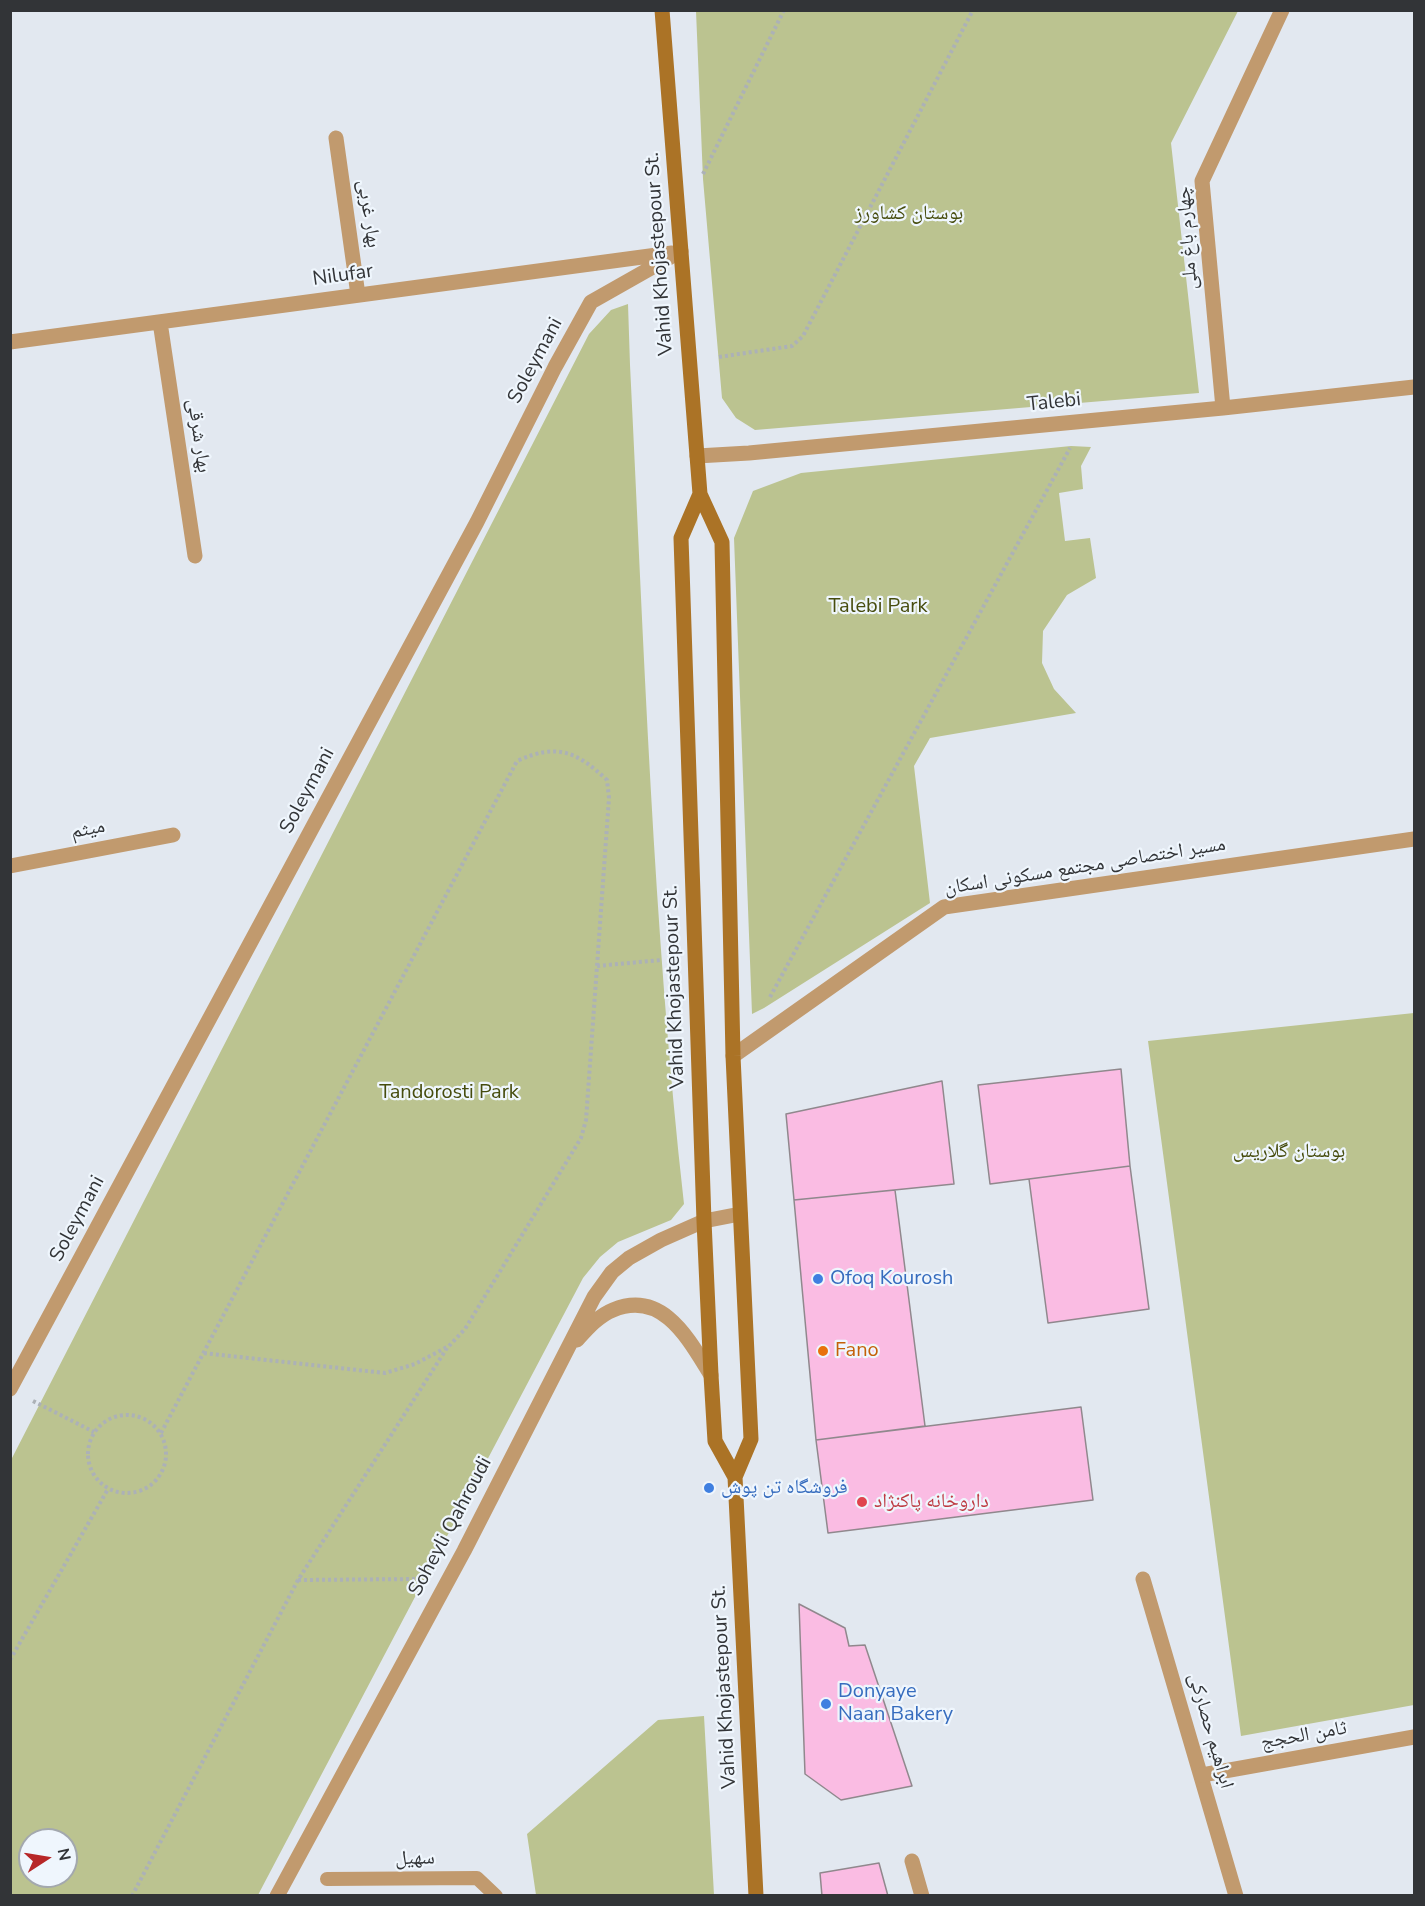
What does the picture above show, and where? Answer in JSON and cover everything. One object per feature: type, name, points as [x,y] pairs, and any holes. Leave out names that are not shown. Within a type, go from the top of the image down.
[{"type":"main road","name":"Vahid Khojastepour St.","points":[[662,10],[700,494],[722,542],[734,1056],[751,1439],[735,1476],[756,1896]]},
{"type":"main road","name":"Vahid Khojastepour St.","points":[[700,494],[681,538],[704,1221],[715,1441],[735,1476]]},
{"type":"street","name":"چهارم باغ ملی","points":[[1223,408],[1202,181],[1282,10]]},
{"type":"street","name":"بهار غربی","points":[[336,138],[358,295]]},
{"type":"street","name":"Nilufar","points":[[10,342],[681,252]]},
{"type":"street","name":"Soleymani","points":[[11,1385],[477,522],[591,302],[681,252]]},
{"type":"street","name":"بهار شرقی","points":[[160,322],[195,556]]},
{"type":"street","name":"Talebi","points":[[697,456],[1223,408],[1414,387]]},
{"type":"street","name":"میثم","points":[[10,866],[173,835]]},
{"type":"street","name":"مسیر اختصاصی مجتمع مسکونی اسکان","points":[[734,1056],[944,907],[1414,839]]},
{"type":"street","name":"Soheyli Qahroudi","points":[[277,1896],[464,1551],[594,1297],[612,1272],[629,1258],[661,1240],[704,1221],[740,1214]]},
{"type":"street","points":[[566,1350],[595,1321],[612,1310],[631,1305],[649,1306],[662,1313],[680,1328],[711,1376]]},
{"type":"street","name":"ابراهیم حصارکی","points":[[1143,1579],[1236,1896]]},
{"type":"street","name":"ثامن الحجج","points":[[1202,1775],[1414,1737]]},
{"type":"street","points":[[912,1861],[922,1896]]},
{"type":"lane","name":"سهیل","points":[[327,1879],[477,1878],[496,1896]]},
{"type":"path","points":[[703,174],[784,10]]},
{"type":"path","points":[[719,357],[792,346],[803,336],[973,10]]},
{"type":"path","points":[[770,998],[1071,446]]},
{"type":"path","points":[[132,1896],[298,1580],[449,1346],[465,1329],[581,1138],[586,1120],[609,798],[607,780],[587,762],[562,751],[534,753],[517,761],[161,1433]]},
{"type":"path","points":[[597,966],[661,960]]},
{"type":"path","points":[[203,1353],[385,1373],[416,1364],[449,1346]]},
{"type":"path","points":[[31,1401],[94,1432]]},
{"type":"path","points":[[128,1414],[146,1420],[161,1433],[166,1445],[167,1458],[163,1470],[145,1489],[133,1493],[120,1493],[108,1489],[97,1481],[87,1456],[94,1432],[103,1422],[115,1416],[128,1414]]},
{"type":"path","points":[[10,1660],[108,1489]]},
{"type":"path","points":[[298,1580],[425,1579]]},
{"type":"green space","name":"بوستان کشاورز","points":[[696,11],[1238,11],[1171,143],[1199,393],[755,430],[736,418],[722,398],[703,179]]},
{"type":"green space","name":"Tandorosti Park","points":[[628,304],[657,890],[673,1100],[684,1204],[671,1220],[618,1242],[600,1257],[583,1278],[258,1895],[11,1895],[11,1460],[589,334],[611,310]]},
{"type":"green space","name":"Talebi Park","points":[[1071,446],[1091,447],[1081,466],[1083,489],[1059,493],[1065,541],[1090,538],[1096,578],[1067,595],[1043,631],[1042,663],[1054,689],[1076,713],[930,738],[914,766],[930,903],[752,1014],[734,538],[753,491],[801,473]]},
{"type":"green space","name":"بوستان گلاریس","points":[[1414,1013],[1414,1705],[1241,1736],[1148,1041]]},
{"type":"green space","points":[[704,1716],[714,1895],[536,1895],[527,1834],[658,1720]]},
{"type":"building","points":[[1121,1069],[1130,1166],[990,1184],[978,1085]]},
{"type":"building","points":[[942,1081],[954,1184],[794,1200],[786,1114]]},
{"type":"building","points":[[1130,1166],[1149,1309],[1048,1323],[1029,1179]]},
{"type":"building","points":[[895,1190],[925,1426],[816,1440],[794,1200]]},
{"type":"building","points":[[1081,1407],[1093,1500],[828,1533],[816,1440]]},
{"type":"building","points":[[799,1604],[845,1628],[849,1646],[865,1645],[912,1786],[841,1800],[805,1774]]},
{"type":"building","points":[[879,1863],[888,1896],[822,1896],[820,1873]]},
{"type":"place","name":"Ofoq Kourosh","points":[[818,1279]]},
{"type":"place","name":"Fano","points":[[823,1351]]},
{"type":"place","name":"فروشگاه تن پوش","points":[[709,1488]]},
{"type":"place","name":"داروخانه پاکنژاد","points":[[862,1502]]},
{"type":"place","name":"Donyaye Naan Bakery","points":[[826,1704]]}]
